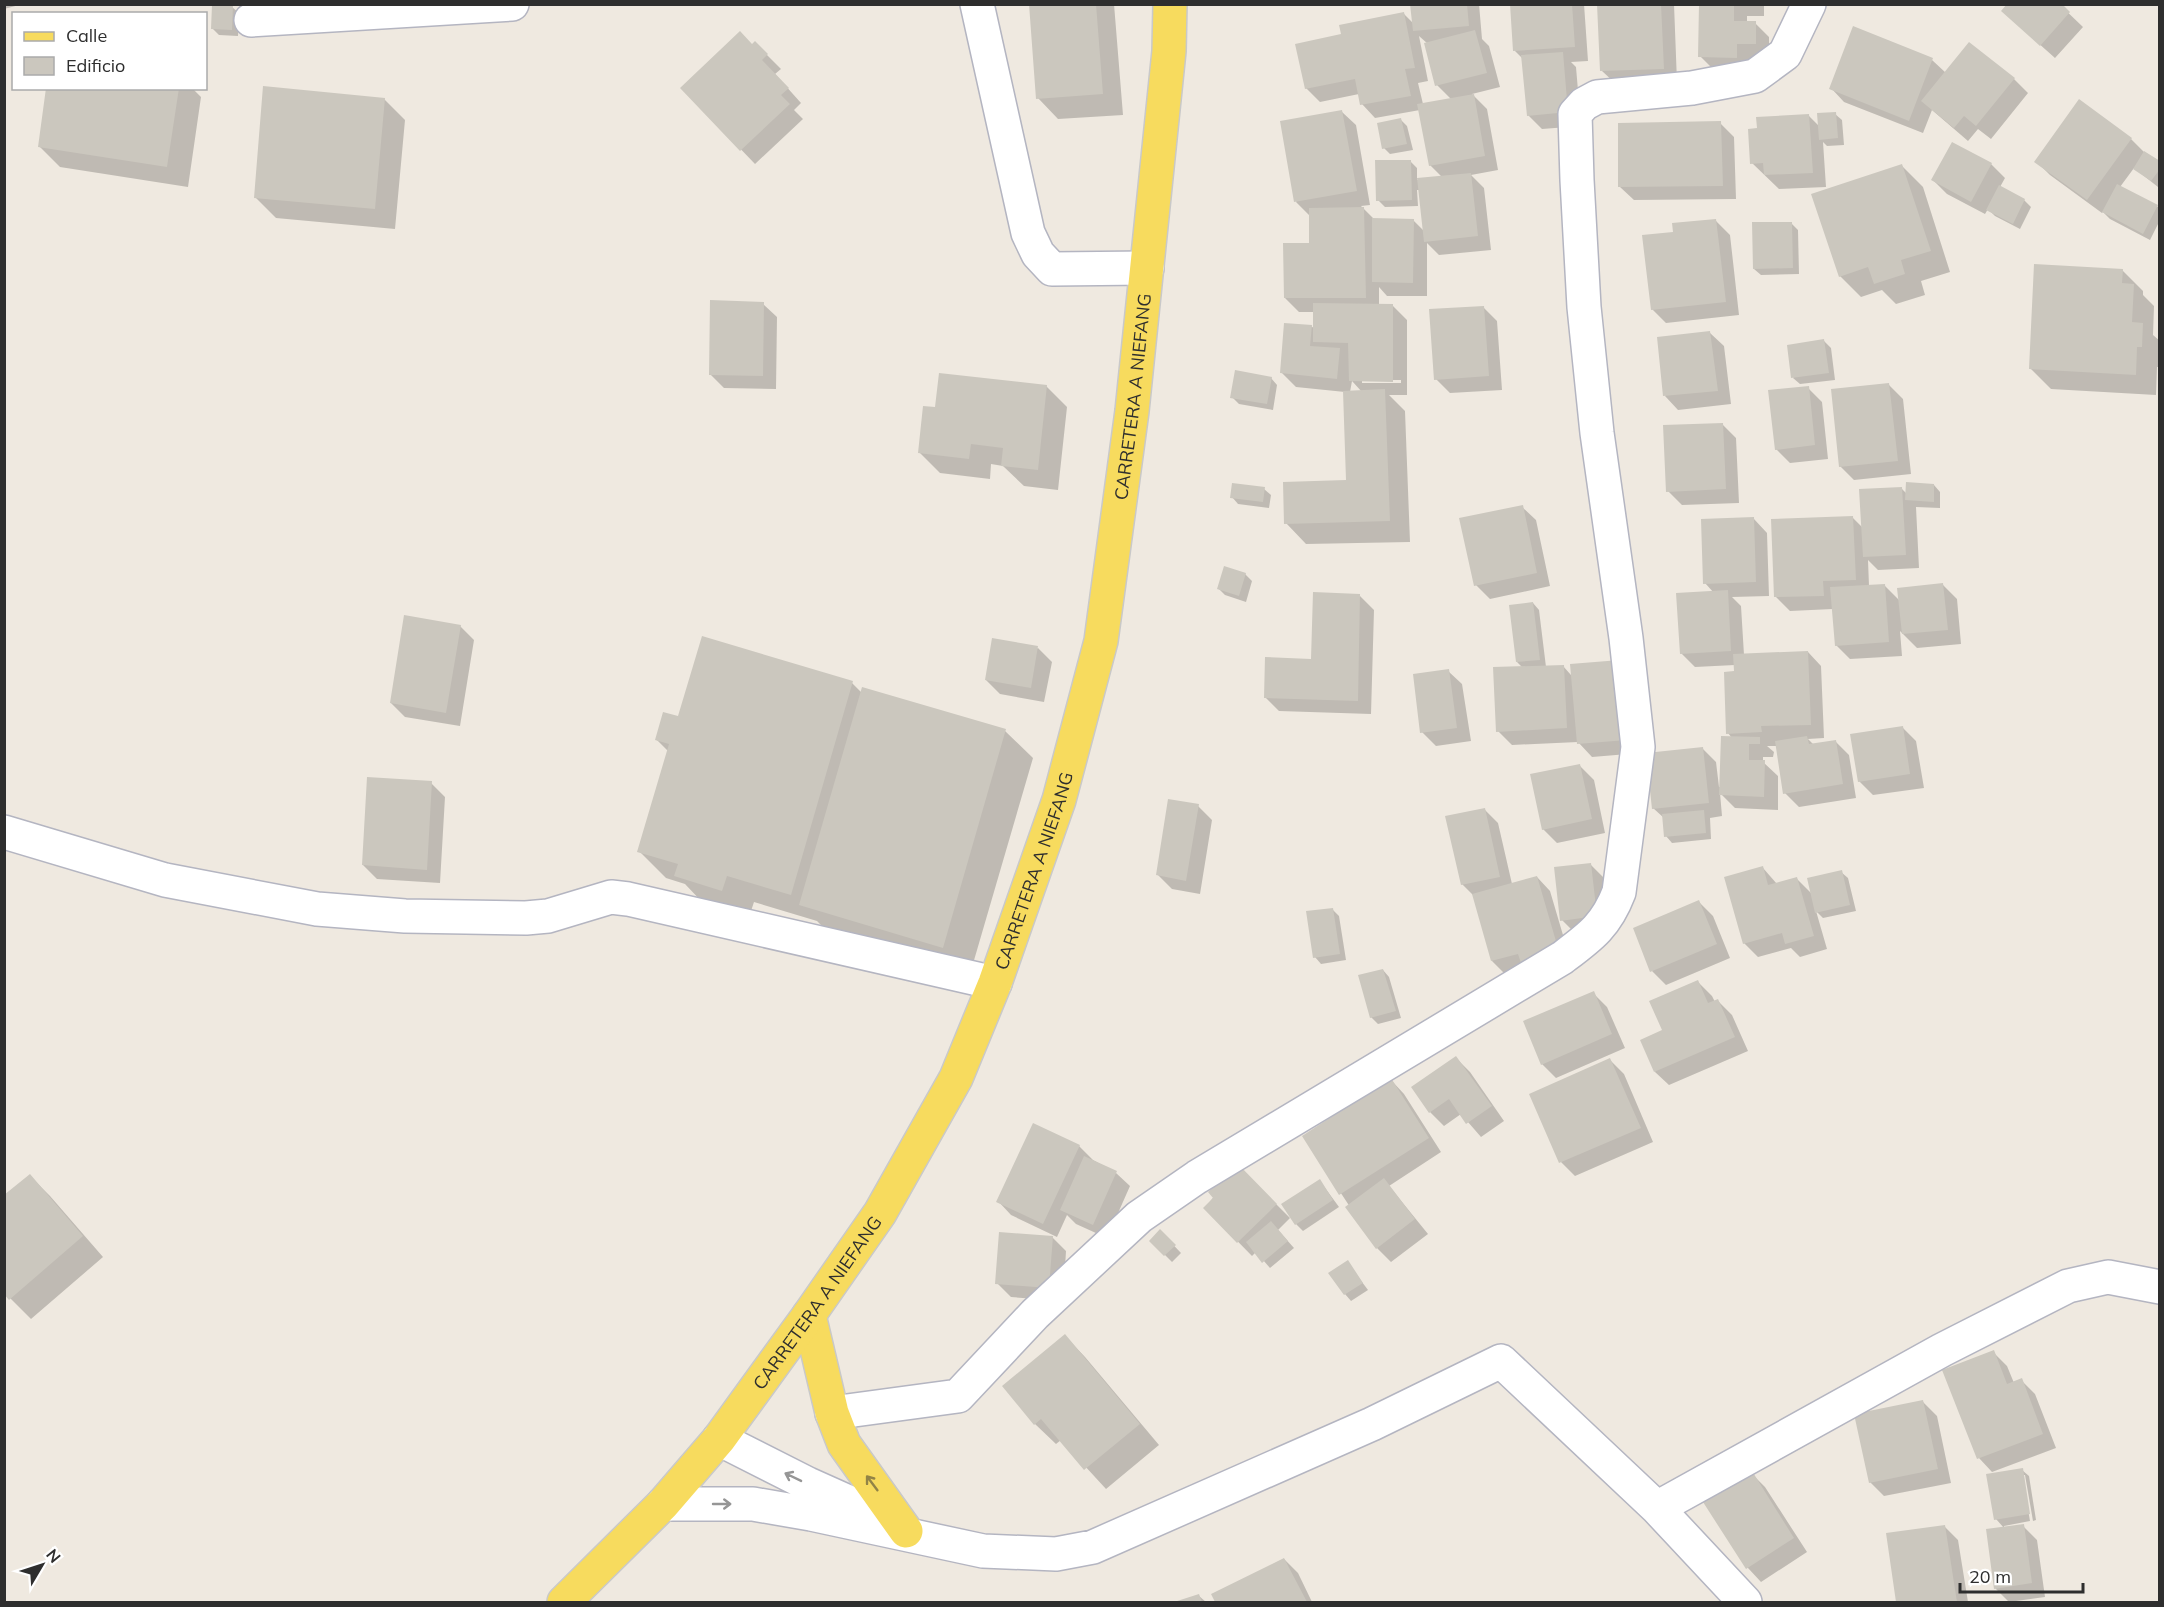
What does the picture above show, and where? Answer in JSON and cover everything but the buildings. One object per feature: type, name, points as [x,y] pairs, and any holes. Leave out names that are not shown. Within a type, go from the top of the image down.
[{"type":"main road","name":"CARRETERA A NIEFANG","points":[[564,1602],[663,1504],[719,1439],[809,1315],[880,1213],[950,1088],[995,983],[1059,800],[1101,641],[1132,411],[1169,51],[1170,4]]},
{"type":"main road","points":[[809,1315],[832,1413],[843,1444],[914,1535]]},
{"type":"street","points":[[251,20],[512,4]]},
{"type":"street","points":[[977,4],[1028,232],[1038,254],[1052,269],[1147,268]]},
{"type":"street","points":[[832,1413],[958,1396],[1035,1314],[1139,1217],[1207,1171],[1562,958],[1595,933],[1612,911],[1619,892],[1638,747],[1626,638],[1597,433],[1576,180],[1575,114],[1584,104],[1597,97],[1692,88],[1755,76],[1785,54],[1809,4]]},
{"type":"street","points":[[4,832],[165,880],[317,909],[405,916],[526,918],[548,915],[612,897],[995,983]]},
{"type":"street","points":[[1657,1508],[1942,1350],[2068,1286],[2108,1277],[2160,1287]]},
{"type":"street","points":[[663,1504],[753,1504],[914,1535],[983,1551],[1056,1554],[1093,1547],[1372,1424],[1500,1361],[1657,1508],[1745,1602]]},
{"type":"street","points":[[719,1439],[798,1479],[876,1514],[914,1535]]}]
